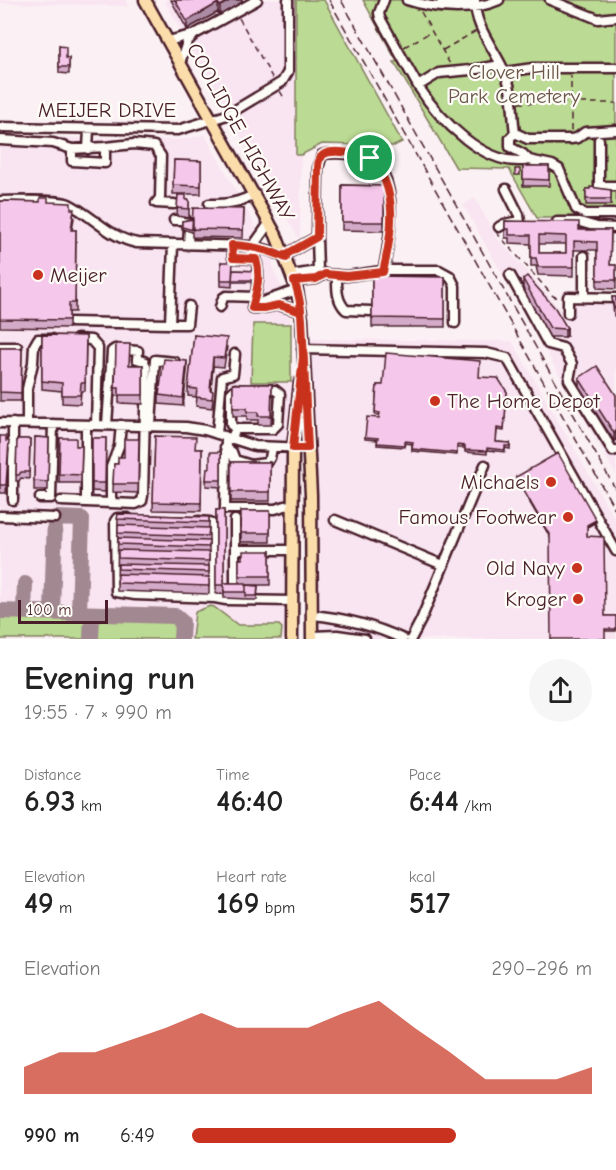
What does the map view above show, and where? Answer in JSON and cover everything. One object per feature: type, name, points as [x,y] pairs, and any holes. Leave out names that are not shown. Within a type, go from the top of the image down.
[{"type":"main road","name":"COOLIDGE HIGHWAY","points":[[145,0],[270,222],[295,282],[301,312],[311,495],[312,638]]},
{"type":"main road","name":"COOLIDGE HIGHWAY","points":[[292,639],[293,448],[303,353]]},
{"type":"main road","points":[[292,550],[303,551],[306,555],[306,612],[312,615]]},
{"type":"street","points":[[168,41],[195,34],[257,0]]},
{"type":"street","points":[[277,85],[286,78],[288,72],[288,0]]},
{"type":"street","points":[[384,0],[379,13],[380,18],[418,86],[451,128],[475,145],[516,162],[529,160],[552,165],[559,169],[576,209],[585,214],[616,214]]},
{"type":"street","points":[[406,0],[452,7],[499,0]]},
{"type":"street","points":[[441,0],[475,3]]},
{"type":"street","points":[[550,0],[598,19],[616,17]]},
{"type":"street","points":[[475,3],[475,15],[503,68],[513,103],[515,133],[510,138],[510,147],[529,160]]},
{"type":"street","points":[[180,63],[187,42],[195,34]]},
{"type":"street","points":[[418,86],[439,74],[471,70],[616,68]]},
{"type":"street","name":"MEIJER DRIVE","points":[[0,127],[178,130],[227,115],[277,85]]},
{"type":"street","points":[[88,149],[89,129]]},
{"type":"street","points":[[515,133],[528,139],[571,139],[585,132],[616,130]]},
{"type":"street","points":[[0,140],[53,143],[88,149],[134,144],[154,146],[161,156],[160,198],[156,203],[174,204]]},
{"type":"street","points":[[599,140],[599,186],[616,186]]},
{"type":"street","points":[[72,148],[72,161],[105,163],[105,147]]},
{"type":"street","points":[[322,273],[317,237],[319,161],[322,155],[329,152],[360,154],[370,158],[388,184],[391,233],[383,272]]},
{"type":"street","points":[[506,189],[519,214],[520,222]]},
{"type":"street","points":[[209,204],[232,204],[255,194]]},
{"type":"street","points":[[0,201],[65,202],[101,227],[129,242],[253,246],[271,250],[285,257],[317,237]]},
{"type":"street","points":[[174,220],[186,220],[189,227],[188,245]]},
{"type":"street","points":[[252,308],[260,271],[253,246],[270,222]]},
{"type":"street","points":[[498,227],[508,222],[530,222]]},
{"type":"street","points":[[552,222],[580,222],[600,228],[616,228]]},
{"type":"street","points":[[170,324],[173,244]]},
{"type":"street","points":[[232,245],[233,258],[256,259]]},
{"type":"street","points":[[584,256],[584,298]]},
{"type":"street","points":[[252,308],[295,282],[322,273],[358,275],[439,270],[450,276],[455,286],[456,323]]},
{"type":"street","points":[[337,275],[337,295],[341,305],[346,310],[371,311]]},
{"type":"street","points":[[510,275],[548,344],[563,348],[572,364],[569,380],[615,451]]},
{"type":"street","points":[[220,307],[226,296],[255,297]]},
{"type":"street","points":[[568,313],[568,297],[616,298]]},
{"type":"street","points":[[252,308],[279,305],[301,312]]},
{"type":"street","points":[[69,322],[187,324],[189,306]]},
{"type":"street","points":[[27,423],[27,389],[34,346],[39,339],[60,339]]},
{"type":"street","points":[[70,339],[91,340],[98,348],[86,502]]},
{"type":"street","points":[[0,347],[17,347]]},
{"type":"street","points":[[107,425],[112,351],[115,349],[138,351],[137,359],[144,361],[147,425]]},
{"type":"street","points":[[303,353],[486,353],[507,358],[616,551]]},
{"type":"street","points":[[235,354],[233,374],[222,377],[225,509],[275,508],[292,504]]},
{"type":"street","points":[[61,501],[136,504],[142,501],[147,425],[155,360],[179,362]]},
{"type":"street","points":[[225,437],[236,429],[273,429],[278,424],[280,394],[275,390],[235,389],[231,393],[231,425],[236,429]]},
{"type":"street","points":[[0,423],[186,427],[255,446],[308,448]]},
{"type":"street","points":[[13,500],[14,423]]},
{"type":"street","points":[[40,498],[51,498],[53,424]]},
{"type":"street","points":[[111,503],[111,467],[119,446],[121,425]]},
{"type":"street","points":[[225,447],[232,452],[235,460],[251,465],[266,463],[270,458],[272,448]]},
{"type":"street","points":[[411,639],[485,465]]},
{"type":"street","points":[[0,516],[55,518]]},
{"type":"street","points":[[134,518],[117,518],[115,521],[116,592],[226,600],[292,601]]},
{"type":"street","points":[[235,520],[235,583]]},
{"type":"street","points":[[335,520],[443,565]]},
{"type":"street","points":[[193,521],[210,522],[213,526],[212,593],[215,598]]},
{"type":"street","points":[[115,530],[126,531]]},
{"type":"street","points":[[202,533],[212,534]]},
{"type":"street","points":[[115,544],[126,544]]},
{"type":"street","points":[[201,546],[212,547]]},
{"type":"street","points":[[236,550],[292,550]]},
{"type":"street","points":[[115,556],[126,556]]},
{"type":"street","points":[[201,558],[212,559]]},
{"type":"street","points":[[115,569],[126,569]]},
{"type":"street","points":[[201,572],[212,572]]},
{"type":"street","points":[[115,580],[126,581]]},
{"type":"street","points":[[201,583],[212,584]]},
{"type":"street","points":[[312,615],[349,620],[403,639]]},
{"type":"street","points":[[312,638],[337,635],[365,639]]},
{"type":"path","points":[[416,3],[454,72]]},
{"type":"path","points":[[238,16],[284,98]]},
{"type":"path","points":[[442,50],[482,28]]},
{"type":"path","points":[[398,50],[432,31]]},
{"type":"path","points":[[571,69],[571,139]]},
{"type":"path","points":[[513,103],[616,103]]},
{"type":"path","points":[[498,227],[497,234],[553,296],[565,299]]},
{"type":"shaded area","points":[[0,0],[125,0],[128,6],[0,3]]},
{"type":"shaded area","points":[[164,0],[296,0],[297,155],[301,155],[300,241]]},
{"type":"shaded area","points":[[205,135],[271,254],[275,273],[283,290],[283,309],[290,318],[291,324],[253,324],[251,381],[294,382],[288,421],[291,461],[284,639],[0,639],[0,136],[173,140]]},
{"type":"shaded area","points":[[475,198],[497,238],[571,321],[571,300],[616,301],[616,475],[463,205]]},
{"type":"shaded area","points":[[311,339],[512,341],[616,521],[616,639],[318,639],[315,602],[315,469]]},
{"type":"green space","points":[[296,0],[324,0],[402,142],[394,146],[322,144],[301,155],[296,155]]},
{"type":"green space","name":"Clover Hill Park Cemetery","points":[[363,0],[616,0],[616,218],[537,218],[509,169],[456,168],[394,62],[397,62]]},
{"type":"green space","points":[[253,324],[291,324],[291,382],[251,382]]},
{"type":"green space","points":[[210,606],[238,625],[279,625],[282,628],[281,639],[192,639],[195,612]]},
{"type":"green space","points":[[0,614],[70,616],[86,620],[87,639],[0,639]]},
{"type":"green space","points":[[161,619],[176,622],[178,639],[95,639],[97,620]]},
{"type":"building","points":[[175,0],[231,0],[220,6],[218,3],[187,21]]},
{"type":"building","points":[[59,46],[66,47],[69,67],[59,67]]},
{"type":"building","points":[[174,160],[201,161],[201,186],[173,185]]},
{"type":"building","points":[[523,166],[549,166],[549,180],[523,179]]},
{"type":"building","points":[[515,169],[520,169],[520,175],[515,175]]},
{"type":"building","points":[[342,185],[384,186],[384,222],[342,222]]},
{"type":"building","points":[[590,187],[611,190],[611,199],[586,199],[586,189]]},
{"type":"building","points":[[178,195],[186,195],[186,200],[189,200],[189,209],[177,208]]},
{"type":"building","name":"Meijer","points":[[40,198],[48,198],[48,202],[71,203],[71,209],[74,209],[71,230],[76,230],[75,303],[69,303],[69,320],[0,319],[0,201],[40,202]]},
{"type":"building","points":[[193,208],[244,209],[243,230],[192,229]]},
{"type":"building","points":[[193,219],[193,230],[182,227],[182,221]]},
{"type":"building","points":[[505,221],[579,222],[579,230],[611,230],[610,265],[616,265],[616,280],[597,280],[597,242],[574,241],[574,267],[538,267],[536,258],[531,258],[531,235],[509,235],[509,229],[505,229]],"holes":[[[539,235],[566,236],[566,253],[539,253]]]},
{"type":"building","points":[[221,262],[233,262],[232,280],[221,280]]},
{"type":"building","points":[[233,270],[256,271],[256,280],[232,280]]},
{"type":"building","points":[[372,276],[445,277],[445,319],[372,318]]},
{"type":"building","points":[[527,276],[555,308],[567,328],[550,328],[523,279]]},
{"type":"building","points":[[612,297],[616,297],[616,308],[614,308]]},
{"type":"building","points":[[42,335],[86,336],[85,383],[81,383],[80,395],[62,395],[62,383],[42,381]]},
{"type":"building","points":[[194,335],[227,338],[224,358],[213,357],[210,390],[213,391],[212,399],[196,397],[197,389],[188,388]]},
{"type":"building","points":[[116,344],[130,344],[129,365],[143,365],[143,395],[119,395],[119,388],[115,388]]},
{"type":"building","points":[[0,348],[22,348],[21,393],[0,392]]},
{"type":"building","name":"The Home Depot","points":[[386,353],[480,361],[479,377],[498,378],[507,392],[504,429],[497,428],[496,442],[510,443],[510,446],[505,446],[505,450],[487,448],[487,451],[465,450],[465,446],[457,445],[457,453],[412,449],[413,442],[405,441],[404,445],[377,443],[378,438],[365,437],[367,417],[379,418],[380,413],[375,412],[377,385],[383,385]]},
{"type":"building","points":[[164,359],[187,361],[183,398],[159,395]]},
{"type":"building","points":[[597,366],[616,395],[616,432],[614,433],[579,378]]},
{"type":"building","points":[[233,384],[272,384],[271,416],[258,416],[258,412],[247,412],[247,408],[233,408]]},
{"type":"building","points":[[0,436],[6,436],[6,441],[9,441],[6,485],[0,485]]},
{"type":"building","points":[[155,436],[196,437],[195,449],[202,449],[201,503],[153,502]]},
{"type":"building","points":[[35,437],[49,438],[48,482],[34,481]]},
{"type":"building","points":[[60,438],[76,438],[76,446],[82,446],[81,475],[59,474]]},
{"type":"building","points":[[92,438],[106,438],[105,483],[92,483]]},
{"type":"building","points":[[17,439],[30,439],[29,472],[21,472],[19,475],[16,475]]},
{"type":"building","points":[[124,439],[139,439],[138,484],[113,484],[114,464],[118,464],[118,457],[124,457]]},
{"type":"building","points":[[210,452],[221,452],[221,480],[206,480],[207,468],[210,468]]},
{"type":"building","points":[[558,453],[596,520],[587,525],[587,536],[604,537],[605,616],[616,616],[616,629],[605,629],[605,639],[551,639],[550,536],[516,477]]},
{"type":"building","points":[[231,462],[270,462],[270,492],[231,492]]},
{"type":"building","points":[[216,510],[224,510],[224,585],[216,585]]},
{"type":"building","points":[[241,511],[270,511],[270,533],[241,533]]},
{"type":"building","points":[[118,514],[209,517],[209,522],[117,519]]},
{"type":"building","points":[[118,525],[209,528],[208,536],[118,533]]},
{"type":"building","points":[[118,538],[209,541],[209,547],[118,544]]},
{"type":"building","points":[[118,550],[209,552],[209,561],[118,558]]},
{"type":"building","points":[[243,551],[270,551],[270,576],[239,576],[239,559],[243,559]]},
{"type":"building","points":[[118,564],[209,566],[209,572],[118,569]]},
{"type":"building","points":[[118,574],[209,577],[209,586],[117,583]]},
{"type":"building","points":[[224,583],[246,583],[246,592],[224,592]]},
{"type":"building","points":[[246,585],[258,586],[257,596],[246,596]]},
{"type":"taxiway","points":[[52,612],[55,518],[82,519],[79,613]]},
{"type":"taxiway","points":[[24,612],[25,584]]},
{"type":"taxiway","points":[[0,611],[175,616],[182,622],[181,639]]},
{"type":"taxiway","points":[[91,639],[92,614]]},
{"type":"railway","points":[[329,0],[616,511]]},
{"type":"railway","points":[[341,0],[616,490]]},
{"type":"place","name":"Meijer","points":[[38,275]]},
{"type":"place","name":"The Home Depot","points":[[435,401]]},
{"type":"place","name":"Michaels","points":[[551,482]]},
{"type":"place","name":"Famous Footwear","points":[[568,517]]},
{"type":"place","name":"Old Navy","points":[[577,568]]},
{"type":"place","name":"Kroger","points":[[578,599]]},
{"type":"route","points":[[370,158],[360,154],[329,152],[322,155],[318,168],[317,237],[285,255],[286,258],[271,250],[232,245],[233,258],[256,259],[260,271],[252,308],[279,305],[301,312],[303,357],[293,448],[308,448],[302,319],[301,312],[297,290],[294,281],[316,279],[325,274],[347,276],[383,272],[391,233],[388,184],[370,158]]}]
